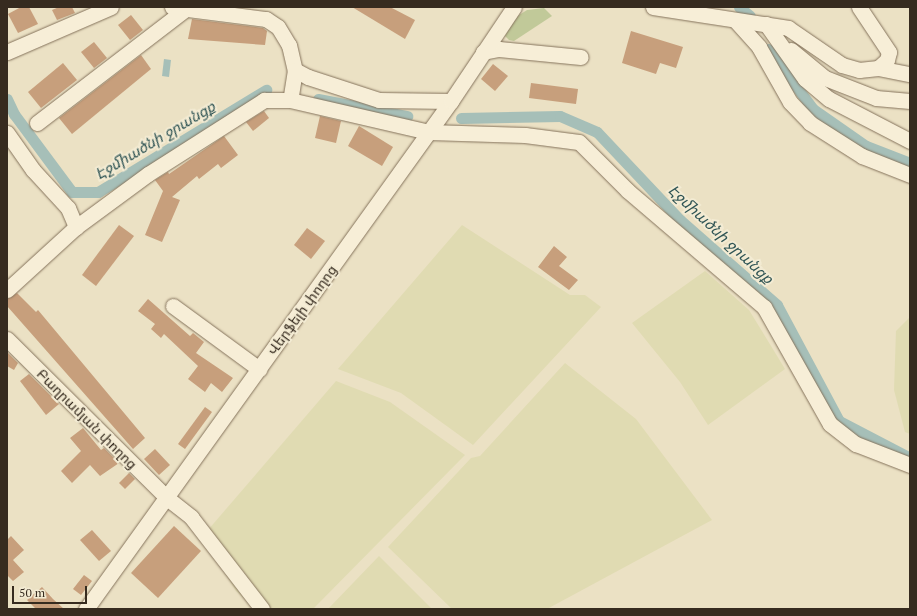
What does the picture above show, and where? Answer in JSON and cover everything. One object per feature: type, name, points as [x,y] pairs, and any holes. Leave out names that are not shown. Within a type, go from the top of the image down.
[{"type":"street","points":[[7,52],[111,7]]},
{"type":"street","points":[[653,7],[788,28],[842,65],[859,70],[878,68],[910,74]]},
{"type":"street","points":[[859,7],[889,52],[886,60],[878,68]]},
{"type":"street","points":[[38,123],[178,9],[266,19],[278,27],[289,45],[295,70],[290,100]]},
{"type":"street","name":"Վերֆելի փողոց","points":[[86,609],[451,101],[509,9]]},
{"type":"street","points":[[735,20],[759,47],[790,102],[810,123],[862,156],[910,175]]},
{"type":"street","points":[[766,24],[805,79],[829,99],[910,141]]},
{"type":"street","points":[[777,38],[825,78],[876,98],[910,101]]},
{"type":"street","points":[[483,52],[499,48],[581,57]]},
{"type":"street","points":[[295,70],[429,132],[525,135],[579,142],[628,191],[764,307],[830,424],[856,444],[910,465]]},
{"type":"street","points":[[7,290],[76,227],[148,174],[264,100],[290,100],[382,111],[451,101]]},
{"type":"street","points":[[7,133],[33,170],[68,208],[76,227]]},
{"type":"street","points":[[174,306],[259,369]]},
{"type":"street","name":"Բաղրամյան փողոց","points":[[7,339],[167,498],[191,517],[262,609]]},
{"type":"shaded area","points":[[462,225],[570,295],[585,295],[601,307],[473,445],[401,393],[338,369]]},
{"type":"shaded area","points":[[705,271],[749,310],[785,369],[708,425],[680,382],[632,323]]},
{"type":"shaded area","points":[[910,317],[910,434],[905,432],[894,390],[896,331]]},
{"type":"shaded area","points":[[565,363],[636,419],[712,520],[547,609],[452,609],[388,547],[471,458],[480,456]]},
{"type":"shaded area","points":[[336,381],[390,402],[465,455],[313,609],[255,609],[236,591],[202,537]]},
{"type":"shaded area","points":[[379,556],[432,609],[328,609]]},
{"type":"green space","points":[[544,8],[552,16],[514,41],[509,40],[505,36],[516,17],[527,10]]},
{"type":"water","points":[[164,59],[171,60],[169,77],[162,76]]},
{"type":"building","points":[[21,7],[29,7],[38,24],[18,33],[8,14]]},
{"type":"building","points":[[59,7],[72,7],[75,13],[57,20],[52,10]]},
{"type":"building","points":[[352,7],[390,7],[415,20],[405,39]]},
{"type":"building","points":[[131,15],[143,30],[130,40],[118,25]]},
{"type":"building","points":[[192,19],[263,28],[267,31],[265,45],[188,39]]},
{"type":"building","points":[[631,31],[683,47],[676,68],[660,63],[656,74],[622,63]]},
{"type":"building","points":[[94,42],[107,58],[94,68],[81,52]]},
{"type":"building","points":[[141,55],[151,69],[72,134],[59,118]]},
{"type":"building","points":[[63,63],[77,80],[41,108],[28,92]]},
{"type":"building","points":[[493,64],[508,76],[495,91],[481,79]]},
{"type":"building","points":[[531,83],[578,89],[576,104],[529,98]]},
{"type":"building","points":[[264,111],[269,118],[253,131],[246,122]]},
{"type":"building","points":[[320,116],[341,121],[336,143],[315,138]]},
{"type":"building","points":[[359,126],[393,147],[382,166],[348,146]]},
{"type":"building","points":[[224,136],[238,155],[221,168],[218,164],[199,179],[197,176],[172,197],[180,200],[162,242],[145,235],[163,191],[155,180],[168,172],[169,174]]},
{"type":"building","points":[[119,225],[134,236],[96,286],[82,275]]},
{"type":"building","points":[[307,228],[325,241],[311,259],[294,245]]},
{"type":"building","points":[[554,246],[567,257],[559,266],[578,280],[569,290],[538,267]]},
{"type":"building","points":[[17,293],[36,312],[38,310],[145,438],[133,449],[7,306],[7,299]]},
{"type":"building","points":[[148,299],[190,336],[193,333],[204,342],[196,353],[233,378],[222,392],[211,383],[205,392],[188,379],[198,366],[164,334],[161,338],[151,329],[155,324],[138,311]]},
{"type":"building","points":[[7,352],[18,363],[14,370],[7,366]]},
{"type":"building","points":[[29,374],[59,404],[46,415],[20,381]]},
{"type":"building","points":[[205,407],[212,412],[185,449],[178,444]]},
{"type":"building","points":[[83,428],[101,450],[104,448],[119,463],[100,476],[90,465],[72,483],[61,471],[81,451],[70,438]]},
{"type":"building","points":[[155,449],[170,465],[159,475],[144,459]]},
{"type":"building","points":[[129,473],[135,479],[125,489],[119,483]]},
{"type":"building","points":[[174,526],[201,551],[158,598],[131,573]]},
{"type":"building","points":[[92,530],[111,551],[99,561],[80,540]]},
{"type":"building","points":[[11,536],[24,550],[13,560],[24,572],[13,581],[7,575],[7,540]]},
{"type":"building","points":[[84,575],[92,581],[81,595],[73,589]]},
{"type":"building","points":[[42,587],[64,609],[36,609],[27,600]]},
{"type":"waterway","points":[[739,7],[750,16]]},
{"type":"waterway","points":[[768,49],[813,109],[866,146],[910,163]]},
{"type":"waterway","name":"Էջմիածնի ջրանցք","points":[[7,99],[14,114],[72,192],[98,192],[266,90]]},
{"type":"waterway","name":"Էջմիածնի ջրանցք","points":[[318,99],[407,116]]},
{"type":"waterway","name":"Էջմիածնի ջրանցք","points":[[461,118],[560,116],[597,132],[680,220],[777,305],[839,421],[910,458]]}]
